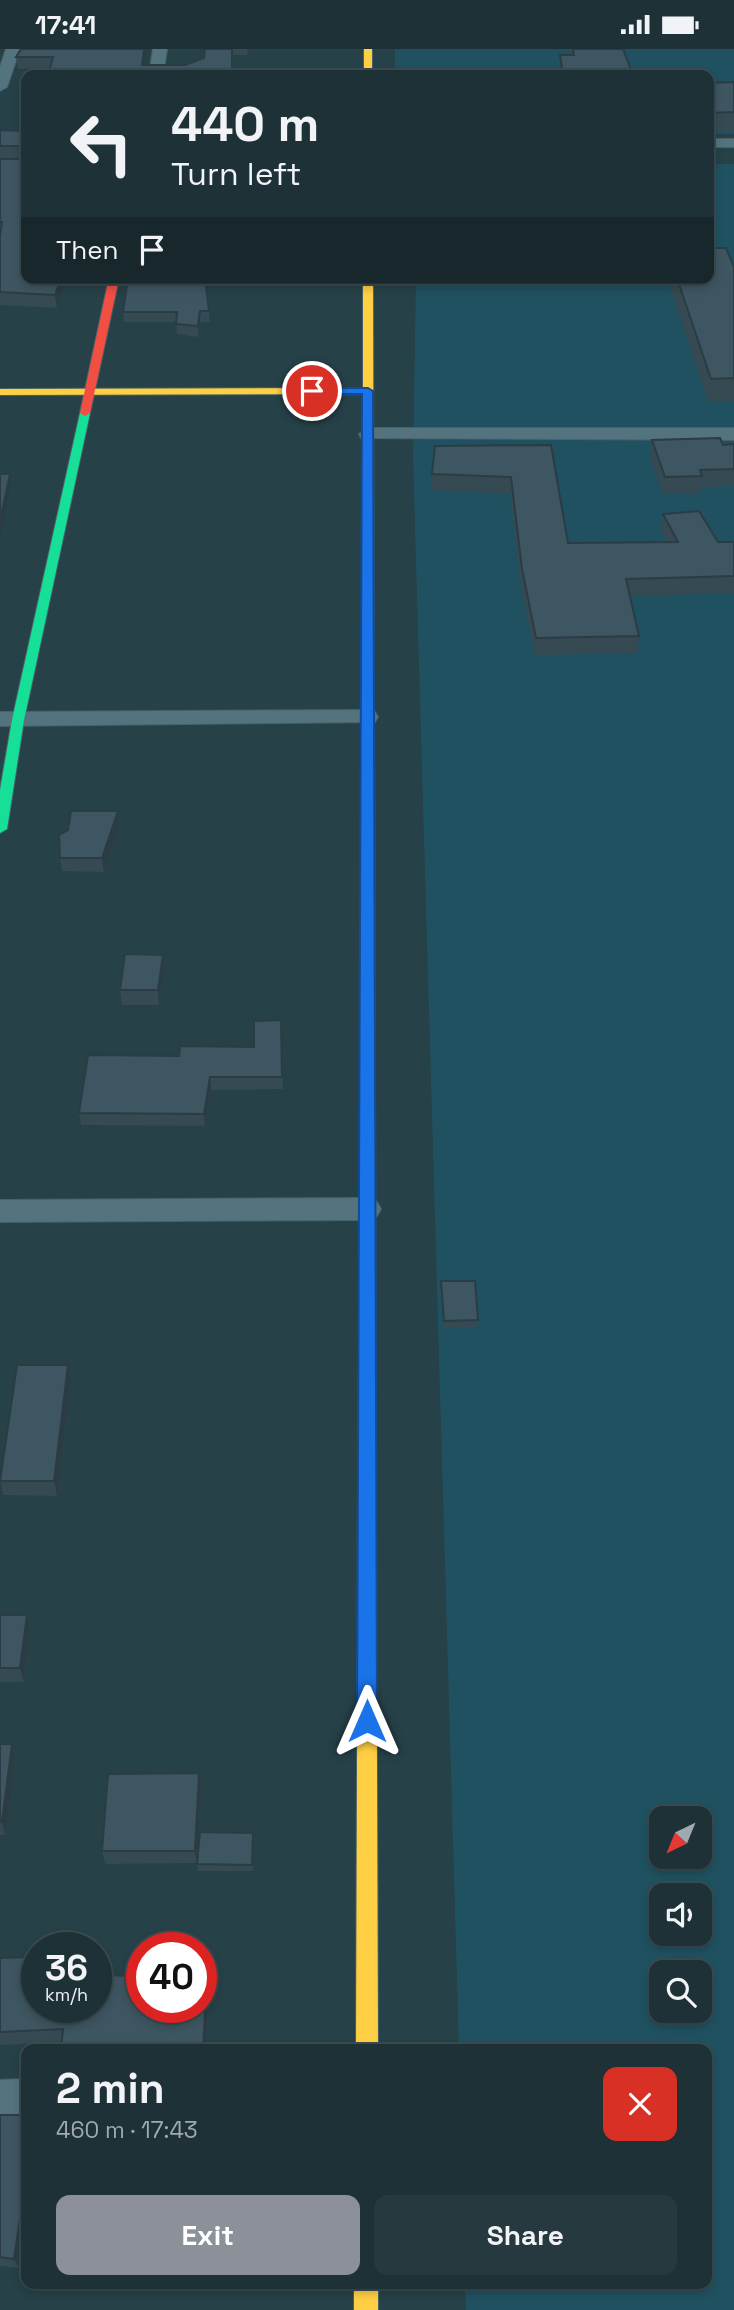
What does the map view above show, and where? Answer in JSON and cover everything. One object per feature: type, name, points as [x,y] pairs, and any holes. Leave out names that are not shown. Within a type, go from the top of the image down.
[{"type":"street","points":[[0,87],[13,49]]},
{"type":"street","points":[[157,70],[160,49]]},
{"type":"street","points":[[368,49],[368,70]]},
{"type":"street","points":[[714,143],[734,143]]},
{"type":"street","points":[[0,829],[9,720],[113,284]]},
{"type":"street","points":[[366,2044],[368,284]]},
{"type":"street","points":[[0,392],[368,391]]},
{"type":"street","points":[[368,434],[734,435]]},
{"type":"street","points":[[9,720],[368,717]]},
{"type":"street","points":[[0,1211],[367,1209]]},
{"type":"street","points":[[0,2100],[21,2099]]},
{"type":"street","points":[[366,2289],[366,2310]]},
{"type":"shaded area","points":[[395,49],[734,49],[734,134],[714,134],[714,70],[395,70]]},
{"type":"shaded area","points":[[714,164],[734,164],[734,2310],[466,2310],[465,2289],[712,2289],[712,2044],[459,2044],[413,458],[416,284],[714,284]]},
{"type":"building","points":[[21,49],[144,49],[142,65],[185,65],[204,58],[205,49],[232,49],[232,70],[49,70],[53,57],[16,57]]},
{"type":"building","points":[[573,49],[623,49],[631,70],[562,70],[560,55],[574,55]]},
{"type":"building","points":[[734,82],[734,112],[714,113],[714,83]]},
{"type":"building","points":[[0,130],[21,131],[21,146],[0,146]]},
{"type":"building","points":[[0,159],[21,159],[21,284],[59,284],[55,295],[0,292]]},
{"type":"building","points":[[714,248],[726,248],[734,267],[734,378],[711,379],[679,284],[714,284]]},
{"type":"building","points":[[127,284],[206,284],[209,311],[200,311],[198,326],[176,324],[177,312],[123,312]]},
{"type":"building","points":[[720,438],[723,445],[734,444],[734,469],[700,470],[702,476],[665,477],[652,440]]},
{"type":"building","points":[[551,445],[568,543],[678,542],[663,514],[699,511],[718,542],[734,542],[734,576],[626,579],[639,636],[536,638],[522,569],[511,477],[432,474],[435,446]]},
{"type":"building","points":[[0,474],[10,474],[0,521]]},
{"type":"building","points":[[71,811],[118,811],[102,858],[60,858],[59,835],[68,830]]},
{"type":"building","points":[[125,954],[163,955],[158,990],[120,990]]},
{"type":"building","points":[[281,1020],[282,1077],[210,1077],[204,1114],[79,1113],[88,1055],[179,1056],[180,1046],[254,1047],[254,1021]]},
{"type":"building","points":[[441,1281],[475,1281],[478,1320],[444,1321]]},
{"type":"building","points":[[17,1365],[68,1365],[54,1481],[0,1481]]},
{"type":"building","points":[[0,1615],[27,1615],[20,1668],[0,1668]]},
{"type":"building","points":[[0,1744],[12,1744],[2,1822],[0,1822]]},
{"type":"building","points":[[199,1773],[195,1851],[102,1851],[108,1774]]},
{"type":"building","points":[[200,1832],[253,1833],[252,1865],[197,1864]]},
{"type":"building","points":[[21,1957],[21,2023],[112,2023],[112,1975],[126,1976],[126,2023],[204,2023],[203,2044],[62,2044],[63,2029],[0,2032],[0,1958]]},
{"type":"building","points":[[0,2115],[21,2115],[21,2212],[14,2259],[0,2257]]},
{"type":"traffic: fast","points":[[0,829],[18,720],[85,413]]},
{"type":"traffic: fast","points":[[367,1488],[368,1070]]},
{"type":"traffic: slow","points":[[368,49],[368,70]]},
{"type":"traffic: slow","points":[[368,284],[368,707]]},
{"type":"traffic: slow","points":[[0,392],[368,391]]},
{"type":"traffic: slow","points":[[367,1488],[367,2044]]},
{"type":"traffic: slow","points":[[366,2289],[366,2310]]},
{"type":"traffic: jam","points":[[85,413],[113,284]]},
{"type":"traffic: jam","points":[[368,707],[368,1070]]},
{"type":"route","points":[[312,391],[368,391],[367,1721]]}]
